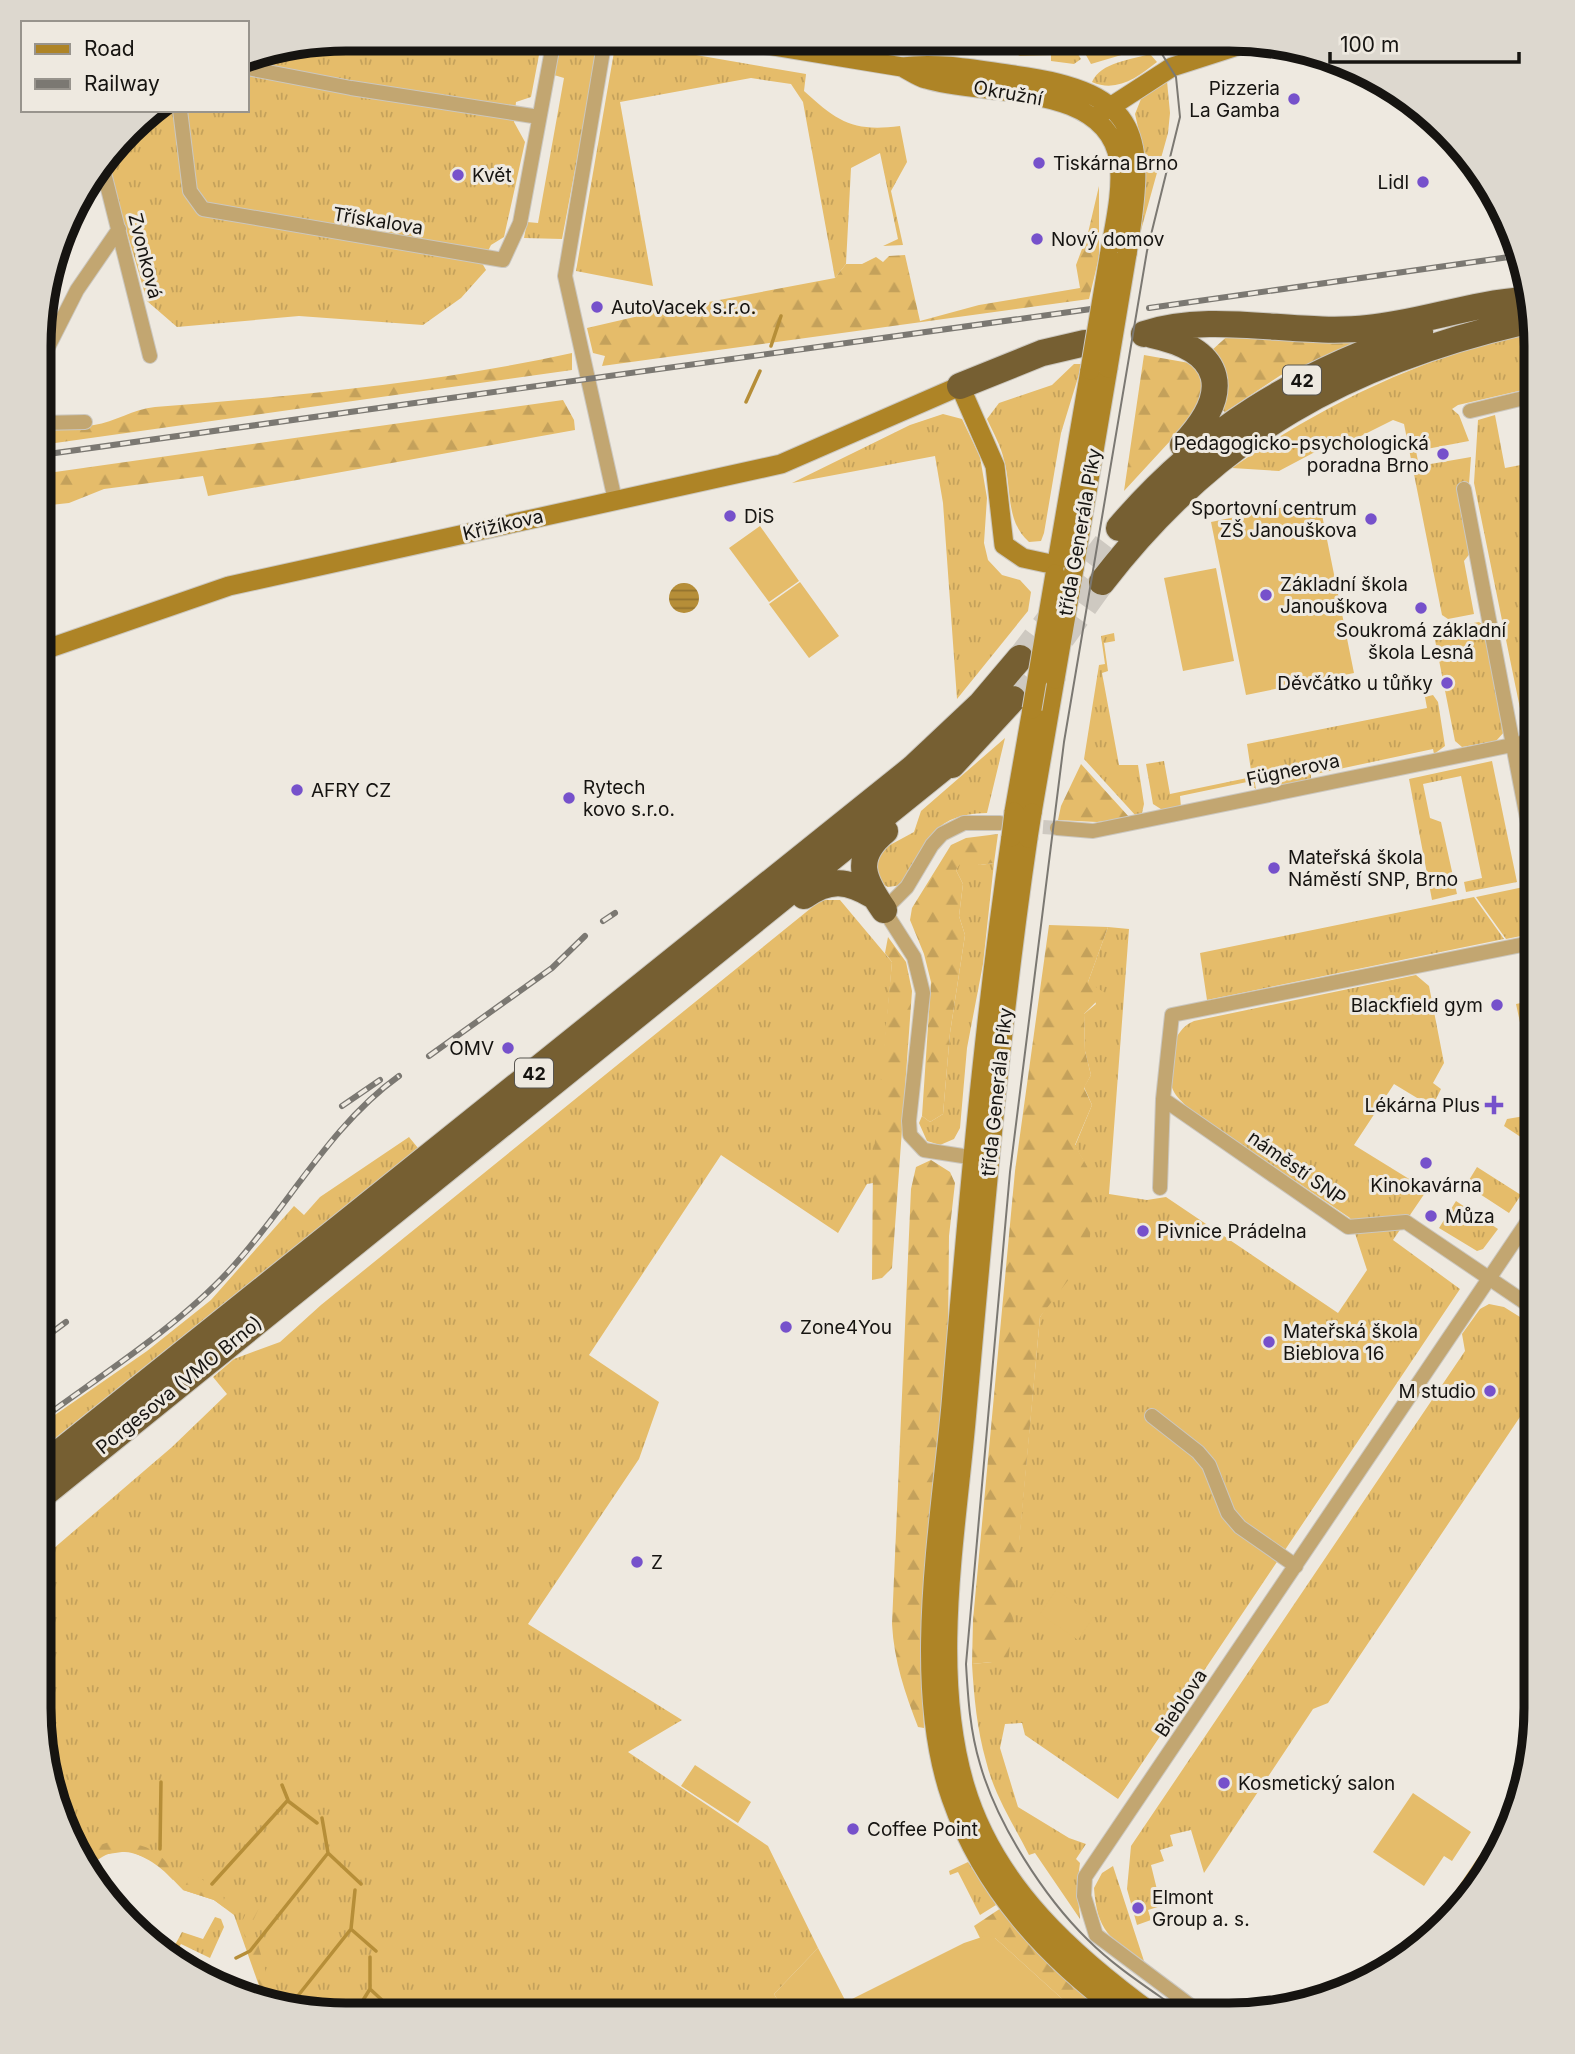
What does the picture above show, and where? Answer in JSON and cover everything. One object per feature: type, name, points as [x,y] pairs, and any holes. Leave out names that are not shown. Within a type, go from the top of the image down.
[{"type":"highway","name":"42","points":[[1521,301],[1500,302],[1370,328],[1298,330],[1198,324],[1162,328],[1144,334],[1185,343],[1197,352],[1209,365],[1215,394],[1205,420],[1155,478],[1114,534],[1161,480],[1188,456],[1237,419],[1295,384],[1401,339],[1521,302]]},
{"type":"highway","name":"42","points":[[1102,582],[1153,519],[1188,484],[1265,426],[1335,387],[1410,355],[1524,322]]},
{"type":"highway","points":[[960,386],[1042,354],[1085,343]]},
{"type":"highway","name":"42","points":[[51,1458],[883,792],[956,729],[1020,657]]},
{"type":"highway","name":"42","points":[[715,954],[1022,704]]},
{"type":"highway","name":"42","points":[[879,903],[864,875],[867,850],[877,838],[923,800],[964,751]]},
{"type":"highway","name":"42","points":[[715,954],[766,926],[803,897],[825,884],[845,882],[879,903]]},
{"type":"highway","name":"Porgesova (VMO Brno)","points":[[51,1488],[715,954]]},
{"type":"main road","name":"Okružní","points":[[804,51],[902,67],[928,64],[1035,78],[1088,91],[1112,109]]},
{"type":"main road","points":[[1088,91],[1119,90],[1225,51]]},
{"type":"main road","name":"Okružní","points":[[902,67],[926,79],[1044,99],[1078,108],[1090,116]]},
{"type":"main road","points":[[1090,116],[1112,109],[1160,74]]},
{"type":"main road","points":[[1129,133],[1132,107],[1144,85]]},
{"type":"main road","points":[[1109,136],[1112,109]]},
{"type":"main road","name":"třída Generála Píky","points":[[1028,826],[1022,704],[1061,569],[1118,255],[1137,184],[1137,160],[1129,133],[1112,109]]},
{"type":"main road","name":"třída Generála Píky","points":[[1090,116],[1109,136],[1116,153],[1119,176],[1118,255]]},
{"type":"main road","name":"třída Generála Píky","points":[[1099,369],[1078,543],[1061,569],[1055,679],[1028,826],[981,1158],[932,1618],[932,1720],[950,1795],[963,1829],[1004,1901],[1052,1956],[1109,2003]]},
{"type":"main road","name":"Křižíkova","points":[[51,648],[229,586],[781,464],[960,386]]},
{"type":"main road","points":[[960,386],[995,466],[1004,545],[1016,555],[1061,569]]},
{"type":"main road","name":"třída Generála Píky","points":[[981,1158],[949,1619],[949,1695],[957,1753],[966,1789],[979,1821],[1013,1883],[1067,1944],[1140,2003]]},
{"type":"street","name":"Třískalova","points":[[180,112],[190,191],[203,209],[503,260],[520,222],[552,51]]},
{"type":"street","points":[[604,51],[565,276],[615,500]]},
{"type":"street","points":[[248,68],[351,88],[540,117]]},
{"type":"street","name":"Zvonková","points":[[105,176],[150,356]]},
{"type":"street","points":[[51,341],[77,290],[119,229]]},
{"type":"street","points":[[1470,411],[1524,398]]},
{"type":"street","points":[[51,423],[85,422]]},
{"type":"street","points":[[1464,489],[1524,800]]},
{"type":"street","name":"Fügnerova","points":[[879,903],[907,887],[932,845],[943,834],[964,823],[1093,831],[1524,743]]},
{"type":"street","points":[[879,903],[914,957],[923,993],[909,1121],[910,1135],[923,1150],[981,1158]]},
{"type":"street","points":[[1160,1188],[1163,1099],[1172,1015],[1524,944]]},
{"type":"street","name":"náměstí SNP","points":[[1163,1099],[1348,1227],[1406,1222],[1524,1301]]},
{"type":"street","points":[[1491,1278],[1524,1227]]},
{"type":"street","name":"Bieblova","points":[[1187,2003],[1096,1935],[1084,1896],[1085,1877],[1491,1278]]},
{"type":"street","points":[[1152,1416],[1198,1452],[1209,1465],[1228,1513],[1240,1527],[1296,1566]]},
{"type":"green space","points":[[326,51],[540,51],[531,97],[516,102],[514,122],[525,142],[504,237],[491,245],[482,263],[486,270],[461,298],[423,325],[299,316],[177,327],[147,301],[109,170],[137,137],[166,112],[248,112],[248,67],[288,56]]},
{"type":"green space","points":[[559,51],[597,51],[562,239],[524,238],[527,222],[538,223],[564,78],[554,75]]},
{"type":"green space","points":[[673,51],[806,74],[804,91],[837,117],[858,126],[900,126],[907,162],[891,191],[903,245],[883,246],[898,239],[880,153],[851,168],[846,264],[835,278],[803,102],[791,84],[751,78],[620,102],[653,286],[576,271],[614,52]]},
{"type":"green space","points":[[985,51],[1006,51],[989,54]]},
{"type":"green space","points":[[1027,51],[1076,51],[1081,59],[1074,64],[1051,61],[1051,55],[1018,56]]},
{"type":"green space","points":[[1084,51],[1135,51],[1091,64]]},
{"type":"green space","points":[[1150,54],[1157,62],[1127,82],[1110,86],[1092,82],[1096,75],[1109,66]]},
{"type":"green space","points":[[1167,81],[1170,113],[1168,133],[1135,252],[1146,178],[1135,114],[1141,99]]},
{"type":"green space","points":[[1099,186],[1099,257],[1089,299],[602,366],[605,356],[593,353],[587,328],[835,278],[846,264],[862,264],[876,257],[883,262],[889,256],[905,255],[920,321],[979,305],[1080,288],[1076,265],[1088,233]]},
{"type":"green space","points":[[1232,332],[1364,342],[1281,375],[1225,412],[1222,410],[1211,351]]},
{"type":"green space","points":[[1524,335],[1524,390],[1458,405],[1452,409],[1459,415],[1469,441],[1416,451],[1419,466],[1471,457],[1469,484],[1459,486],[1471,552],[1464,561],[1474,614],[1448,619],[1442,615],[1404,424],[1393,420],[1333,450],[1330,444],[1279,471],[1232,468],[1303,423],[1376,385],[1453,354]]},
{"type":"green space","points":[[572,353],[572,370],[51,444],[51,427],[94,425],[147,408],[312,393],[469,373]]},
{"type":"green space","points":[[1144,355],[1195,364],[1205,390],[1195,414],[1124,491]]},
{"type":"green space","points":[[1074,364],[1081,364],[1080,371],[1061,433],[1044,533],[1041,541],[1029,542],[1016,524],[1010,504],[1003,455],[987,419],[999,403],[1052,385]]},
{"type":"green space","points":[[563,400],[574,420],[575,430],[208,496],[203,476],[104,489],[69,503],[51,505],[51,473]]},
{"type":"green space","points":[[943,414],[962,419],[980,457],[987,498],[984,543],[988,560],[1002,575],[1020,580],[1031,592],[1028,611],[957,699],[943,503],[935,456],[792,483],[910,425]]},
{"type":"green space","points":[[1495,415],[1505,468],[1524,464],[1524,724],[1474,483],[1478,420]]},
{"type":"green space","points":[[1319,500],[1354,673],[1246,695],[1211,522]]},
{"type":"green space","points":[[760,526],[799,581],[769,602],[729,548]]},
{"type":"green space","points":[[1216,568],[1234,661],[1183,671],[1164,578]]},
{"type":"green space","points":[[800,582],[839,636],[809,658],[769,604]]},
{"type":"green space","points":[[1479,622],[1486,627],[1505,731],[1496,741],[1462,747],[1455,741],[1434,635],[1445,628]]},
{"type":"green space","points":[[1114,633],[1115,641],[1104,643],[1108,671],[1102,673],[1119,765],[1138,765],[1144,804],[1142,813],[1136,816],[1084,759],[1099,665],[1105,664],[1101,636]]},
{"type":"green space","points":[[1433,695],[1438,702],[1445,746],[1434,754],[1433,749],[1311,775],[1311,780],[1279,787],[1276,774],[1254,778],[1256,789],[1247,782],[1180,796],[1181,807],[1164,811],[1153,804],[1146,764],[1164,761],[1170,794],[1252,777],[1247,744],[1427,708],[1425,697]]},
{"type":"green space","points":[[1005,738],[987,813],[953,819],[942,825],[925,844],[902,885],[888,887],[876,881],[877,852],[914,832],[921,811]]},
{"type":"green space","points":[[1492,761],[1517,882],[1466,892],[1464,882],[1482,878],[1461,776],[1423,784],[1430,818],[1441,822],[1457,894],[1432,900],[1409,779]]},
{"type":"green space","points":[[1081,764],[1130,818],[1097,822],[1058,820],[1061,806]]},
{"type":"green space","points":[[998,834],[994,863],[980,865],[961,862],[956,870],[963,884],[959,916],[965,935],[950,1033],[943,1114],[930,1122],[922,1116],[931,982],[924,954],[910,920],[912,908],[951,845],[966,838]]},
{"type":"green space","points":[[971,861],[980,865],[994,863],[983,964],[967,1048],[960,1128],[954,1139],[940,1145],[927,1141],[919,1123],[922,1116],[930,1122],[943,1114],[950,1033],[965,935],[959,916],[963,884],[956,870],[960,862]]},
{"type":"green space","points":[[1524,887],[1524,935],[1506,939],[1476,897]]},
{"type":"green space","points":[[1474,897],[1504,939],[1207,1000],[1200,953]]},
{"type":"green space","points":[[821,900],[840,900],[892,962],[873,1183],[867,1184],[838,1233],[721,1155],[589,1355],[659,1402],[639,1459],[528,1624],[682,1720],[628,1752],[768,1846],[818,1948],[774,1994],[779,2003],[326,2003],[288,1998],[261,1991],[234,1915],[214,1900],[183,1890],[156,1862],[129,1851],[101,1855],[94,1862],[66,1803],[53,1747],[51,1551],[172,1447],[227,1394],[213,1377],[234,1359],[280,1342],[321,1305]]},
{"type":"green space","points":[[1049,925],[1108,927],[1088,982],[1105,993],[1084,1014],[1085,1051],[1091,1075],[1084,1088],[1092,1105],[1075,1145],[1088,1168],[1094,1170],[1089,1253],[1040,1317],[1008,1665],[997,1667],[992,1662],[972,1664],[973,1620],[1015,1171]]},
{"type":"green space","points":[[1108,927],[1129,929],[1109,1194],[1147,1200],[1166,1197],[1338,1313],[1367,1270],[1350,1218],[1188,1108],[1174,1093],[1170,1081],[1171,1051],[1180,1032],[1194,1021],[1416,975],[1429,986],[1444,1063],[1433,1083],[1441,1089],[1432,1107],[1394,1084],[1354,1145],[1427,1190],[1393,1240],[1460,1289],[1118,1799],[1025,1735],[1022,1723],[1005,1724],[1000,1748],[1018,1807],[1069,1838],[1086,1844],[1076,1859],[1080,1863],[1077,1886],[1080,1919],[1035,1853],[1029,1855],[994,1786],[980,1737],[972,1664],[992,1662],[1019,1541],[1040,1317],[1049,1303],[1088,1169],[1075,1146],[1092,1105],[1084,1087],[1091,1075],[1085,1051],[1084,1014],[1096,1004],[1088,982]]},
{"type":"green space","points":[[888,937],[906,962],[912,991],[892,1268],[882,1278],[872,1280],[873,1162],[892,962],[885,953]]},
{"type":"green space","points":[[1524,1002],[1524,1026],[1521,1027],[1516,1004]]},
{"type":"green space","points":[[1524,1116],[1524,1139],[1504,1126],[1507,1119]]},
{"type":"green space","points":[[409,1137],[418,1148],[51,1441],[51,1418],[147,1351],[211,1300],[294,1206],[304,1215],[320,1197]]},
{"type":"green space","points":[[931,1160],[950,1172],[955,1183],[949,1236],[948,1334],[921,1651],[924,1728],[918,1727],[905,1689],[895,1651],[892,1624],[911,1189],[916,1167]]},
{"type":"green space","points":[[1477,1167],[1521,1195],[1509,1213],[1466,1185]]},
{"type":"green space","points":[[1456,1201],[1498,1229],[1483,1249],[1477,1251],[1439,1228]]},
{"type":"green space","points":[[1489,1304],[1504,1307],[1524,1320],[1524,1411],[1328,1703],[1313,1709],[1204,1873],[1191,1830],[1170,1835],[1173,1846],[1160,1850],[1164,1861],[1151,1865],[1161,1906],[1148,1910],[1151,1920],[1137,1925],[1127,1889],[1131,1846],[1465,1351],[1462,1334],[1480,1309]]},
{"type":"green space","points":[[1056,1590],[1094,1616],[1078,1640],[1040,1614]]},
{"type":"green space","points":[[695,1765],[751,1802],[738,1823],[681,1786]]},
{"type":"green space","points":[[1413,1793],[1471,1832],[1452,1861],[1444,1856],[1424,1886],[1373,1852]]},
{"type":"green space","points":[[1501,1824],[1485,1856],[1454,1900],[1454,1893]]},
{"type":"green space","points":[[112,1841],[142,1846],[157,1853],[177,1875],[173,1880],[145,1858],[124,1852],[102,1857],[94,1863],[97,1846]]},
{"type":"green space","points":[[968,1862],[996,1905],[980,1915],[958,1872],[950,1875],[949,1871]]},
{"type":"green space","points":[[1113,1866],[1144,1961],[1114,1940],[1098,1914],[1094,1888],[1102,1873]]},
{"type":"green space","points":[[192,1873],[223,1893],[225,1908],[214,1900],[183,1890]]},
{"type":"green space","points":[[251,1902],[261,1904],[252,1923],[272,1994],[261,1991],[241,1924]]},
{"type":"green space","points":[[1001,1908],[1098,2003],[1067,2003],[995,1938],[980,1938],[974,1926]]},
{"type":"green space","points":[[215,1917],[221,1919],[224,1927],[210,1958],[181,1944],[177,1950],[174,1948],[182,1932],[203,1939]]},
{"type":"green space","points":[[985,1936],[995,1938],[1067,2003],[779,2003],[774,1994],[818,1948],[846,2002],[964,1943]]},
{"type":"shaded area","points":[[684,583],[694,588],[699,598],[694,608],[684,613],[674,608],[669,598],[674,588]]},
{"type":"waterway","points":[[771,346],[781,316]]},
{"type":"waterway","points":[[746,402],[760,371]]},
{"type":"waterway","points":[[160,1849],[161,1782]]},
{"type":"waterway","points":[[212,1884],[288,1800],[282,1785]]},
{"type":"waterway","points":[[288,1801],[317,1823]]},
{"type":"waterway","points":[[236,1958],[250,1951],[328,1853],[322,1818]]},
{"type":"waterway","points":[[328,1853],[361,1884]]},
{"type":"waterway","points":[[295,1999],[351,1929],[355,1890]]},
{"type":"waterway","points":[[352,1930],[376,1951]]},
{"type":"waterway","points":[[361,2003],[370,1989],[370,1957]]},
{"type":"waterway","points":[[370,1989],[385,2003]]},
{"type":"tunnel","points":[[1020,658],[1109,540]]},
{"type":"tunnel","points":[[1013,699],[1052,652],[1102,582]]},
{"type":"tunnel","points":[[1043,827],[1057,828]]},
{"type":"tram line","points":[[1160,51],[1176,77],[1180,117],[1147,251],[1064,742],[1010,1172],[966,1664],[972,1727],[980,1764],[1010,1835],[1039,1881],[1071,1923],[1099,1951],[1169,2003]]},
{"type":"railway","points":[[1149,308],[1511,257]]},
{"type":"railway","points":[[51,454],[1091,309]]},
{"type":"railway","points":[[603,921],[615,913]]},
{"type":"railway","points":[[429,1056],[552,968],[585,936]]},
{"type":"railway","points":[[51,1412],[137,1350],[208,1292],[249,1248],[351,1119],[399,1076]]},
{"type":"railway","points":[[342,1106],[380,1080]]},
{"type":"railway","points":[[51,1333],[66,1322]]},
{"type":"place","name":"Pizzeria La Gamba","points":[[1294,99]]},
{"type":"place","name":"Tiskárna Brno","points":[[1039,163]]},
{"type":"place","name":"Květ","points":[[458,175]]},
{"type":"place","name":"Lidl","points":[[1423,182]]},
{"type":"place","name":"Nový domov","points":[[1037,239]]},
{"type":"place","name":"AutoVacek s.r.o.","points":[[597,307]]},
{"type":"place","name":"Pedagogicko-psychologická poradna Brno","points":[[1443,454]]},
{"type":"place","name":"DiS","points":[[730,516]]},
{"type":"place","name":"Sportovní centrum ZŠ Janouškova","points":[[1371,519]]},
{"type":"place","name":"Základní škola Janouškova","points":[[1266,595]]},
{"type":"place","name":"Soukromá základní škola Lesná","points":[[1421,608]]},
{"type":"place","name":"Děvčátko u tůňky","points":[[1447,683]]},
{"type":"place","name":"AFRY CZ","points":[[297,790]]},
{"type":"place","name":"Rytech kovo s.r.o.","points":[[569,798]]},
{"type":"place","name":"Mateřská škola Náměstí SNP, Brno","points":[[1274,868]]},
{"type":"place","name":"Blackfield gym","points":[[1497,1005]]},
{"type":"place","name":"OMV","points":[[508,1048]]},
{"type":"place","name":"Lékárna Plus","points":[[1494,1105]]},
{"type":"place","name":"Kinokavárna","points":[[1426,1163]]},
{"type":"place","name":"Můza","points":[[1431,1216]]},
{"type":"place","name":"Pivnice Prádelna","points":[[1143,1231]]},
{"type":"place","name":"Zone4You","points":[[786,1327]]},
{"type":"place","name":"Mateřská škola Bieblova 16","points":[[1269,1342]]},
{"type":"place","name":"M studio","points":[[1490,1391]]},
{"type":"place","name":"Z","points":[[637,1562]]},
{"type":"place","name":"Kosmetický salon","points":[[1224,1783]]},
{"type":"place","name":"Coffee Point","points":[[853,1829]]},
{"type":"place","name":"Elmont Group a. s.","points":[[1138,1908]]}]
